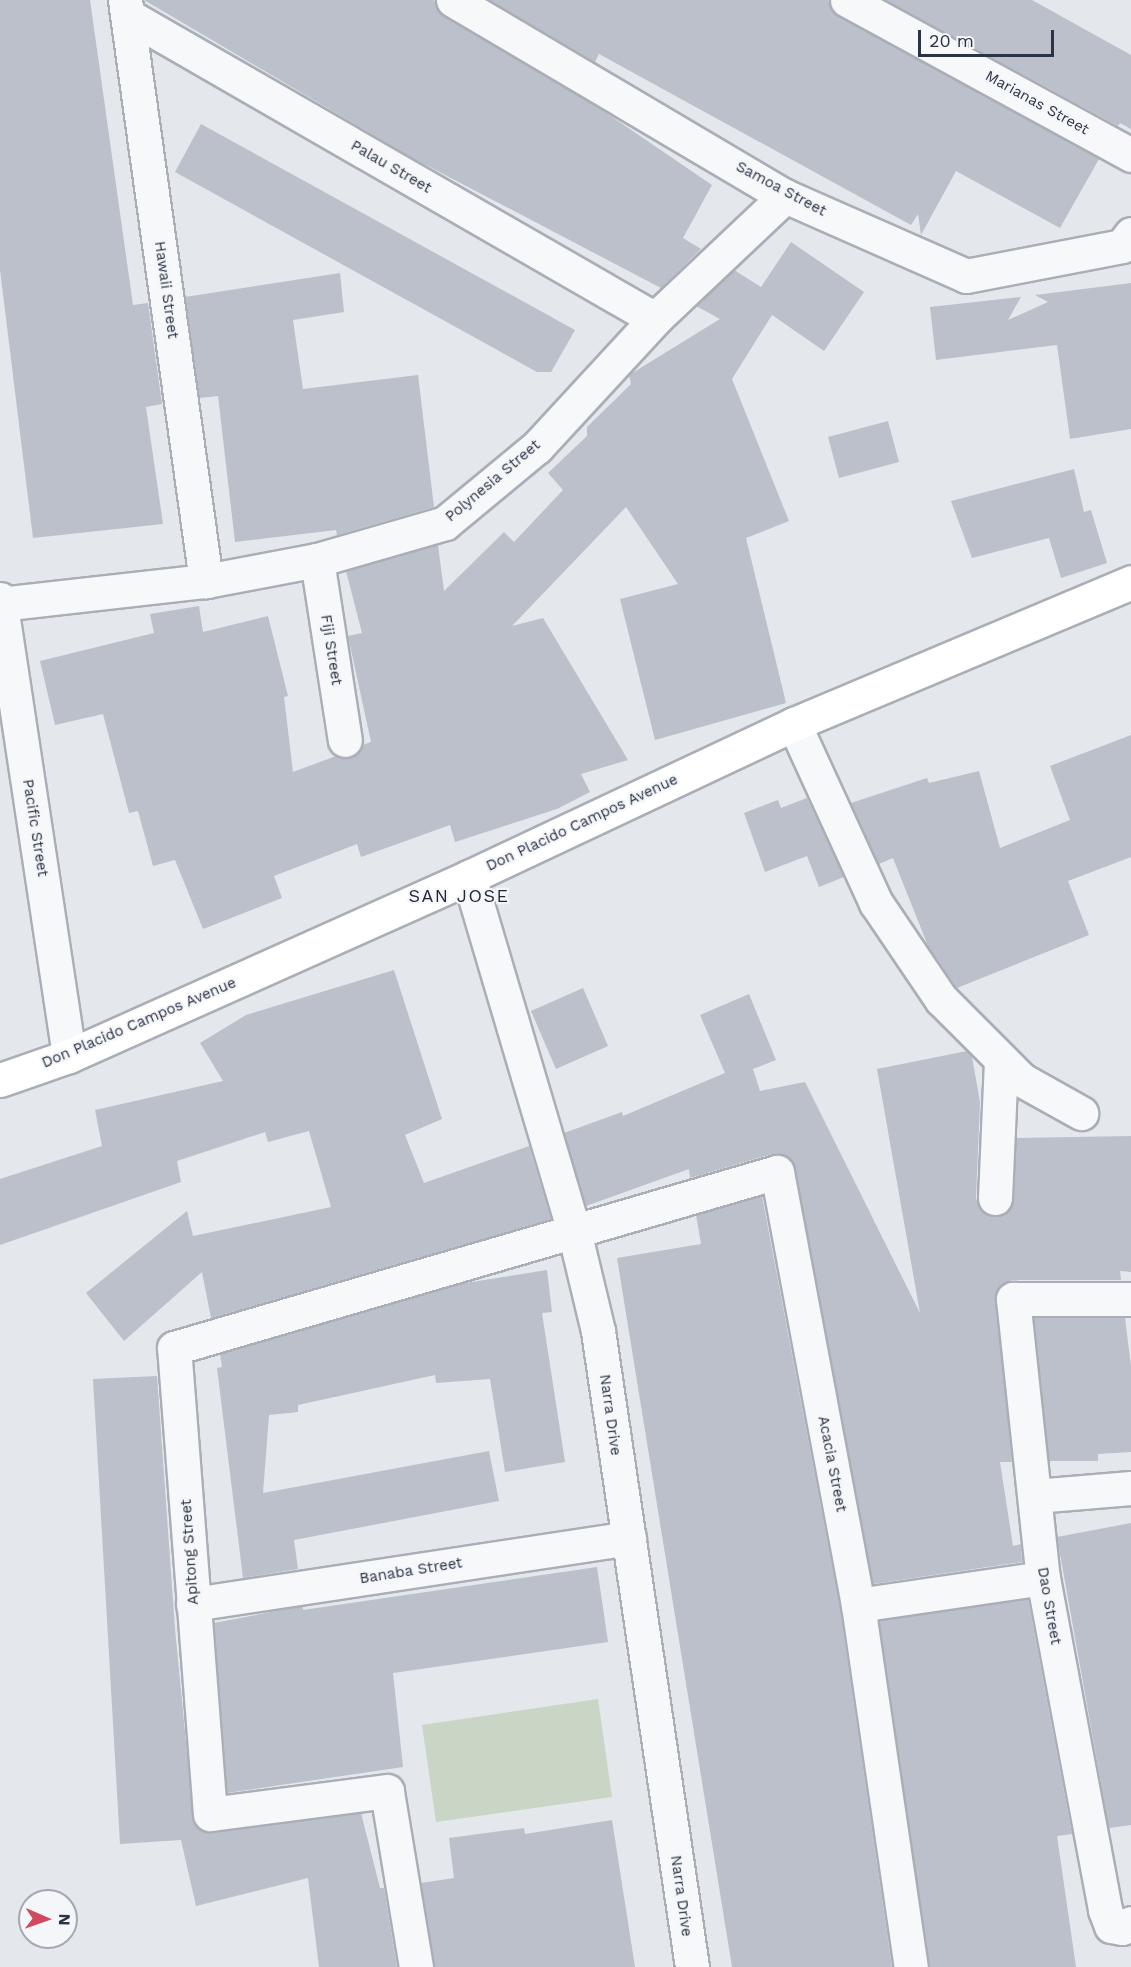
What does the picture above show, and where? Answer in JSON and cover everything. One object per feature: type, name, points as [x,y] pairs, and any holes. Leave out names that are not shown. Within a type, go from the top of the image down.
[{"type":"main road","name":"Don Placido Campos Avenue","points":[[0,1080],[69,1056],[469,877],[794,724],[1131,582]]},
{"type":"street","name":"Samoa Street","points":[[453,0],[785,196],[966,276],[1122,246],[1131,234]]},
{"type":"street","name":"Marianas Street","points":[[847,0],[1131,155]]},
{"type":"street","name":"Palau Street","points":[[126,7],[655,320]]},
{"type":"street","name":"Hawaii Street","points":[[126,7],[206,580]]},
{"type":"street","name":"Polynesia Street","points":[[0,602],[206,580],[317,560],[445,523],[537,447],[655,320],[785,196]]},
{"type":"street","name":"Fiji Street","points":[[317,560],[345,740]]},
{"type":"street","name":"Pacific Street","points":[[0,602],[69,1056]]},
{"type":"street","points":[[794,724],[876,903],[941,999],[1022,1080],[1081,1113]]},
{"type":"street","name":"Narra Drive","points":[[469,877],[574,1231],[598,1331],[692,1967]]},
{"type":"street","points":[[995,1198],[1001,1061]]},
{"type":"street","name":"Acacia Street","points":[[574,1231],[777,1172],[858,1605],[911,1967]]},
{"type":"street","name":"Apitong Street","points":[[416,1967],[387,1791],[210,1814],[174,1348],[574,1231]]},
{"type":"street","name":"Dao Street","points":[[1118,1917],[1044,1578],[1013,1299],[1131,1299]]},
{"type":"street","points":[[1035,1496],[1131,1488]]},
{"type":"street","name":"Banaba Street","points":[[193,1604],[629,1538]]},
{"type":"street","points":[[858,1605],[1044,1578]]},
{"type":"green space","points":[[598,1699],[612,1797],[436,1822],[422,1725]]},
{"type":"building","points":[[0,0],[90,0],[133,305],[148,303],[162,404],[146,407],[163,524],[33,538],[0,270]]},
{"type":"building","points":[[144,0],[434,0],[443,16],[599,108],[712,185],[683,238],[701,249],[661,288],[409,156]]},
{"type":"building","points":[[490,0],[828,0],[838,16],[1099,159],[1060,228],[956,171],[921,235],[918,214],[911,225],[599,54],[595,62]]},
{"type":"building","points":[[886,0],[1032,0],[1131,55],[1131,129],[1120,123],[1118,126]]},
{"type":"building","points":[[201,124],[575,330],[551,372],[537,372],[175,172]]},
{"type":"building","points":[[791,242],[864,292],[824,351],[772,315],[732,379],[789,521],[746,538],[786,703],[655,740],[620,599],[678,584],[626,507],[512,626],[543,618],[628,760],[581,774],[590,792],[557,809],[455,842],[450,825],[361,857],[357,844],[274,876],[282,898],[203,929],[175,860],[153,866],[138,811],[129,813],[103,714],[55,725],[40,661],[154,633],[150,614],[199,606],[203,632],[268,616],[288,696],[284,697],[293,772],[336,756],[347,759],[356,755],[363,745],[371,742],[348,636],[362,633],[346,571],[438,545],[444,591],[504,532],[514,542],[563,490],[548,473],[587,436],[587,427],[631,384],[629,375],[720,319],[696,306],[734,270],[761,287]]},
{"type":"building","points":[[340,273],[344,312],[293,320],[303,389],[418,375],[434,507],[337,535],[336,530],[235,542],[218,396],[199,398],[185,297]]},
{"type":"building","points":[[1131,283],[1131,429],[1070,439],[1057,345],[936,360],[930,307],[1021,297],[1008,320],[1048,302],[1035,295]]},
{"type":"building","points":[[888,421],[899,462],[839,478],[828,437]]},
{"type":"building","points":[[1074,469],[1084,512],[1091,510],[1107,563],[1061,578],[1049,538],[972,558],[951,501]]},
{"type":"building","points":[[1131,735],[1131,857],[1068,881],[1089,935],[957,988],[928,946],[893,858],[879,864],[851,803],[927,778],[929,783],[979,771],[1000,848],[1070,820],[1050,766]]},
{"type":"building","points":[[807,798],[844,877],[819,887],[807,856],[765,872],[744,813],[778,800],[781,808]]},
{"type":"building","points":[[394,970],[442,1119],[405,1135],[424,1183],[529,1146],[551,1219],[211,1318],[202,1272],[124,1341],[86,1293],[187,1211],[193,1236],[331,1207],[309,1131],[268,1142],[265,1132],[177,1161],[181,1182],[0,1245],[0,1179],[102,1146],[95,1110],[223,1081],[200,1043],[246,1015]]},
{"type":"building","points":[[583,988],[608,1046],[556,1069],[531,1011]]},
{"type":"building","points":[[749,994],[776,1060],[753,1069],[760,1091],[805,1082],[920,1313],[877,1069],[967,1051],[972,1057],[980,1102],[976,1198],[979,1207],[994,1217],[1004,1214],[1014,1199],[1016,1138],[1131,1136],[1131,1272],[1120,1271],[1121,1280],[1012,1280],[996,1291],[1012,1462],[1000,1462],[1013,1546],[1021,1544],[1022,1562],[873,1584],[795,1169],[790,1159],[772,1154],[690,1178],[689,1169],[586,1206],[564,1133],[622,1112],[623,1116],[725,1073],[700,1015]]},
{"type":"building","points":[[762,1196],[840,1608],[892,1967],[732,1967],[617,1258],[701,1244],[696,1215]]},
{"type":"building","points":[[547,1270],[552,1312],[542,1313],[565,1462],[505,1472],[490,1379],[436,1383],[435,1375],[298,1405],[298,1412],[269,1415],[263,1493],[489,1451],[499,1501],[294,1540],[298,1569],[243,1578],[217,1368],[222,1367],[220,1354],[459,1284]]},
{"type":"building","points":[[1034,1318],[1125,1318],[1131,1366],[1131,1452],[1098,1454],[1098,1461],[1049,1461]]},
{"type":"building","points":[[157,1376],[175,1629],[194,1824],[212,1833],[361,1813],[380,1888],[384,1888],[397,1967],[319,1967],[308,1878],[196,1906],[181,1840],[120,1844],[93,1379]]},
{"type":"building","points":[[1131,1523],[1131,1825],[1109,1828],[1057,1537]]},
{"type":"building","points":[[597,1567],[608,1642],[393,1673],[403,1767],[227,1793],[214,1623],[303,1606],[303,1610]]},
{"type":"building","points":[[1028,1599],[1072,1834],[1057,1836],[1076,1967],[929,1967],[879,1621]]},
{"type":"building","points":[[612,1820],[635,1967],[434,1967],[421,1883],[454,1878],[449,1838],[524,1828],[525,1834]]},
{"type":"district","name":"SAN JOSE","points":[[459,896]]}]
